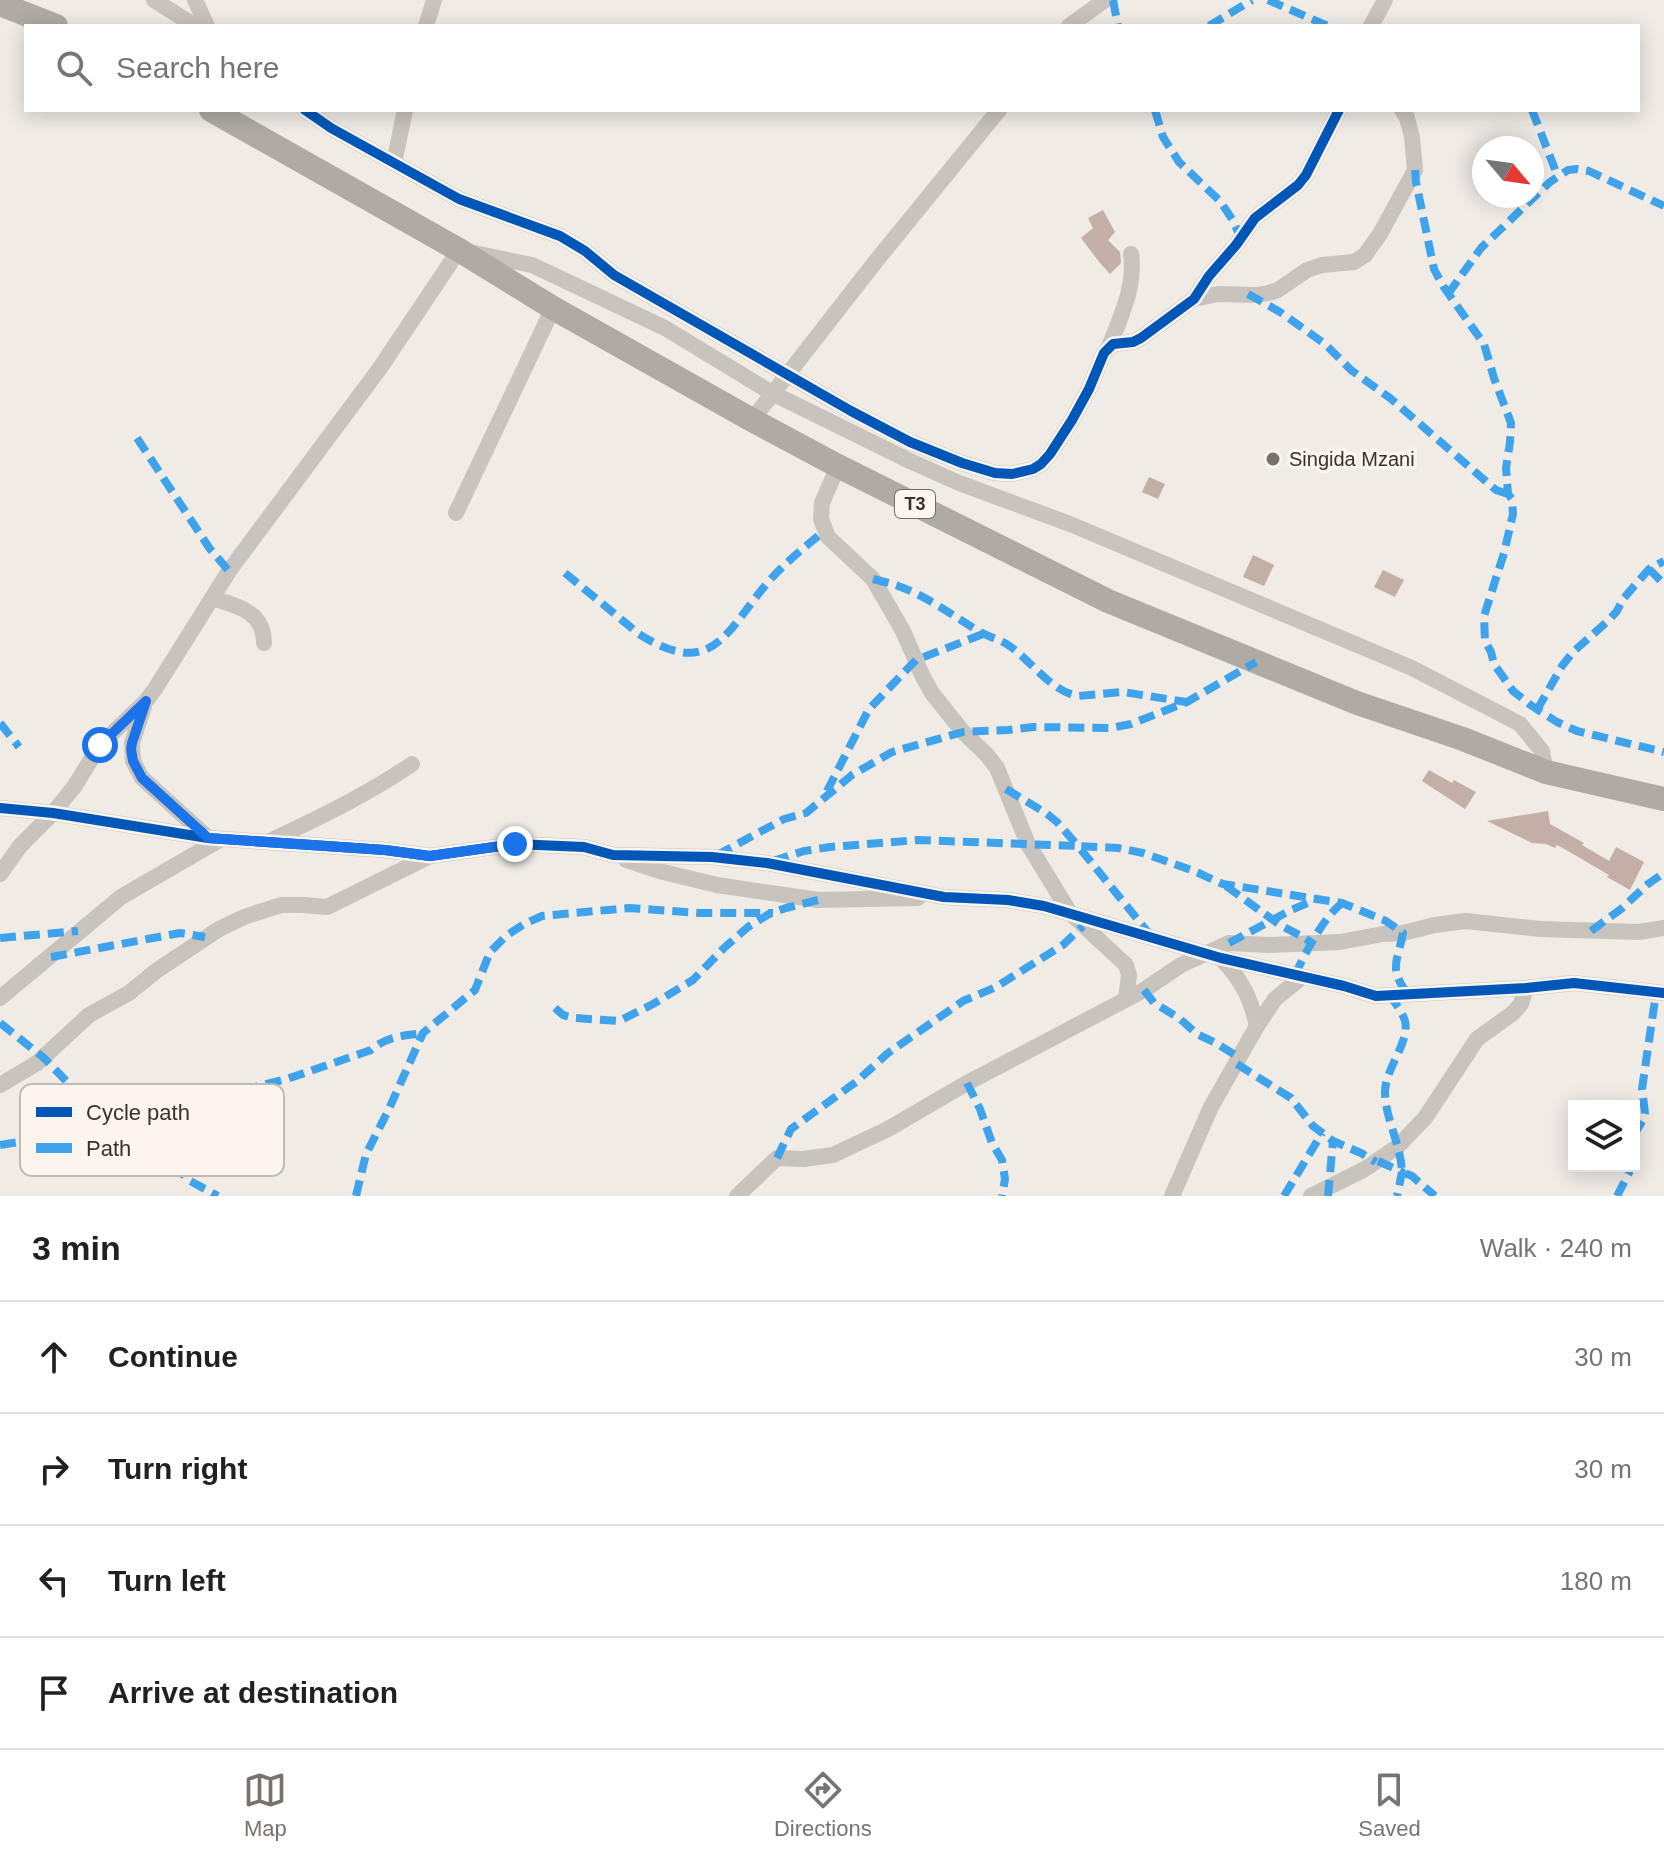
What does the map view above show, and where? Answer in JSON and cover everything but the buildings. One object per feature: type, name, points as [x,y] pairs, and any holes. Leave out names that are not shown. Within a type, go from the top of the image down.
[{"type":"highway","points":[[0,4],[51,24]]},
{"type":"highway","name":"T3","points":[[215,112],[752,420],[1108,601],[1357,703],[1463,739],[1546,772],[1664,799]]},
{"type":"street","points":[[154,0],[192,24]]},
{"type":"street","points":[[195,0],[206,24]]},
{"type":"street","points":[[427,24],[434,0]]},
{"type":"street","points":[[1072,24],[1105,0]]},
{"type":"street","points":[[1372,24],[1385,0]]},
{"type":"street","points":[[308,112],[459,199],[560,236],[585,251],[614,275],[910,442],[995,473],[1012,474],[1033,469],[1050,454],[1083,400],[1109,347],[1130,284],[1133,267],[1131,254]]},
{"type":"street","points":[[394,163],[405,112]]},
{"type":"street","points":[[752,420],[997,112]]},
{"type":"street","points":[[1109,347],[1141,338],[1194,299],[1255,218],[1284,197],[1306,175],[1338,112]]},
{"type":"street","points":[[1194,299],[1218,294],[1268,293],[1278,290],[1307,270],[1322,265],[1354,262],[1365,255],[1415,170],[1412,137],[1403,112]]},
{"type":"street","points":[[0,874],[20,846],[74,787],[100,745],[155,689],[229,571],[380,368],[459,250],[532,265],[665,328],[772,393],[959,483],[1070,524],[1412,668],[1520,724],[1542,751],[1546,772]]},
{"type":"street","points":[[456,513],[553,308]]},
{"type":"street","points":[[838,466],[822,503],[824,531],[873,579],[903,631],[932,693],[997,768],[1028,844],[1070,913],[1126,965],[1129,975],[1126,999]]},
{"type":"street","points":[[212,598],[255,617],[264,631],[264,643]]},
{"type":"street","points":[[146,701],[132,743],[133,761],[142,778],[214,838]]},
{"type":"street","points":[[268,842],[346,803],[412,764]]},
{"type":"street","points":[[0,808],[53,813],[214,838],[430,856],[515,844],[584,847],[684,878],[818,900],[944,897],[1008,900],[1070,913],[1215,956],[1376,996],[1574,983],[1664,993]]},
{"type":"street","points":[[0,998],[121,897],[214,838]]},
{"type":"street","points":[[613,855],[712,857],[767,863],[944,897]]},
{"type":"street","points":[[0,1085],[37,1063],[89,1015],[129,993],[165,964],[219,929],[281,905],[327,907],[430,856]]},
{"type":"street","points":[[737,1196],[777,1158],[833,1155],[888,1129],[967,1083],[1144,990],[1181,965],[1215,956],[1229,943],[1340,942],[1465,921],[1541,929],[1639,932],[1664,928]]},
{"type":"street","points":[[1215,956],[1235,972],[1248,993],[1257,1026]]},
{"type":"street","points":[[1172,1196],[1211,1107],[1257,1026],[1275,999],[1302,977]]},
{"type":"street","points":[[1311,1196],[1365,1169],[1397,1147],[1425,1118],[1477,1039],[1521,1004],[1526,988]]},
{"type":"marked path","points":[[1113,0],[1118,24]]},
{"type":"marked path","points":[[1212,24],[1252,0]]},
{"type":"marked path","points":[[1268,0],[1323,24]]},
{"type":"marked path","points":[[1156,112],[1163,137],[1179,162],[1220,201],[1241,238]]},
{"type":"marked path","points":[[1533,112],[1558,177]]},
{"type":"marked path","points":[[1415,170],[1434,269],[1484,344],[1511,423],[1506,468],[1513,514],[1484,616],[1485,641],[1494,664],[1513,691],[1557,722],[1577,731],[1664,752]]},
{"type":"marked path","points":[[1448,294],[1481,248],[1550,182],[1568,170],[1589,171],[1664,206]]},
{"type":"marked path","points":[[1248,294],[1325,344],[1351,370],[1390,398],[1496,490],[1508,494]]},
{"type":"marked path","points":[[137,438],[210,549],[229,571]]},
{"type":"marked path","points":[[565,573],[639,634],[684,653],[701,651],[716,644],[775,574],[824,531]]},
{"type":"marked path","points":[[1537,710],[1573,652],[1609,620],[1649,569],[1664,561]]},
{"type":"marked path","points":[[1649,569],[1664,584]]},
{"type":"marked path","points":[[873,579],[919,595],[980,632],[1005,643],[1050,682],[1068,693],[1078,696],[1123,692],[1186,702]]},
{"type":"marked path","points":[[827,791],[869,709],[916,660],[983,634]]},
{"type":"marked path","points":[[717,855],[784,819],[806,813],[852,775],[892,752],[963,732],[1033,727],[1110,728],[1131,724],[1187,702],[1256,662]]},
{"type":"marked path","points":[[0,723],[19,747]]},
{"type":"marked path","points":[[1006,789],[1046,813],[1078,846],[1143,853],[1223,884],[1342,903],[1386,921],[1403,933],[1396,970],[1407,993]]},
{"type":"marked path","points":[[773,861],[830,847],[918,840],[1078,846],[1151,936]]},
{"type":"marked path","points":[[1591,931],[1664,873]]},
{"type":"marked path","points":[[1226,886],[1280,925],[1312,943]]},
{"type":"marked path","points":[[555,1008],[563,1015],[575,1018],[619,1021],[693,980],[748,927],[769,914],[818,900]]},
{"type":"marked path","points":[[1229,943],[1315,900]]},
{"type":"marked path","points":[[1295,975],[1321,927],[1342,903]]},
{"type":"marked path","points":[[356,1196],[366,1154],[423,1033],[475,990],[490,952],[506,936],[542,916],[629,908],[700,913],[773,913]]},
{"type":"marked path","points":[[777,1158],[791,1129],[856,1082],[888,1053],[963,1001],[996,987],[1063,945],[1083,926]]},
{"type":"marked path","points":[[0,938],[78,931]]},
{"type":"marked path","points":[[51,957],[180,933],[205,937]]},
{"type":"marked path","points":[[1144,990],[1154,1003],[1179,1018],[1197,1034],[1240,1058]]},
{"type":"marked path","points":[[1640,1125],[1645,1113],[1642,1089],[1656,993]]},
{"type":"marked path","points":[[1389,994],[1404,1017],[1406,1029],[1386,1083],[1388,1112],[1402,1172],[1412,1176],[1435,1196]]},
{"type":"marked path","points":[[0,1023],[44,1058],[69,1084]]},
{"type":"marked path","points":[[267,1084],[371,1050],[389,1039],[423,1033]]},
{"type":"marked path","points":[[1237,1064],[1291,1098],[1313,1126],[1333,1141],[1376,1162]]},
{"type":"marked path","points":[[967,1083],[1002,1160],[1005,1179],[1002,1196]]},
{"type":"marked path","points":[[1284,1196],[1322,1133]]},
{"type":"marked path","points":[[1328,1196],[1333,1141]]},
{"type":"marked path","points":[[0,1145],[20,1142]]},
{"type":"marked path","points":[[1378,1161],[1402,1172],[1397,1196]]},
{"type":"marked path","points":[[1617,1196],[1629,1172]]},
{"type":"marked path","points":[[185,1176],[218,1196]]},
{"type":"cycle path","points":[[308,112],[459,199],[560,236],[585,251],[614,275],[910,442],[962,463],[995,473],[1012,474],[1033,469],[1050,454],[1089,389],[1104,353],[1113,344],[1141,338],[1194,299],[1255,218],[1298,185],[1338,112]]},
{"type":"cycle path","points":[[0,808],[53,813],[208,838],[430,856],[515,844],[584,847],[613,855],[712,857],[767,863],[944,897],[1008,900],[1044,906],[1221,958],[1376,996],[1574,983],[1664,993]]},
{"type":"place","name":"Singida Mzani","points":[[1273,459]]},
{"type":"route","points":[[100,745],[146,701],[132,743],[133,761],[142,778],[208,838],[430,856],[515,844]]}]
